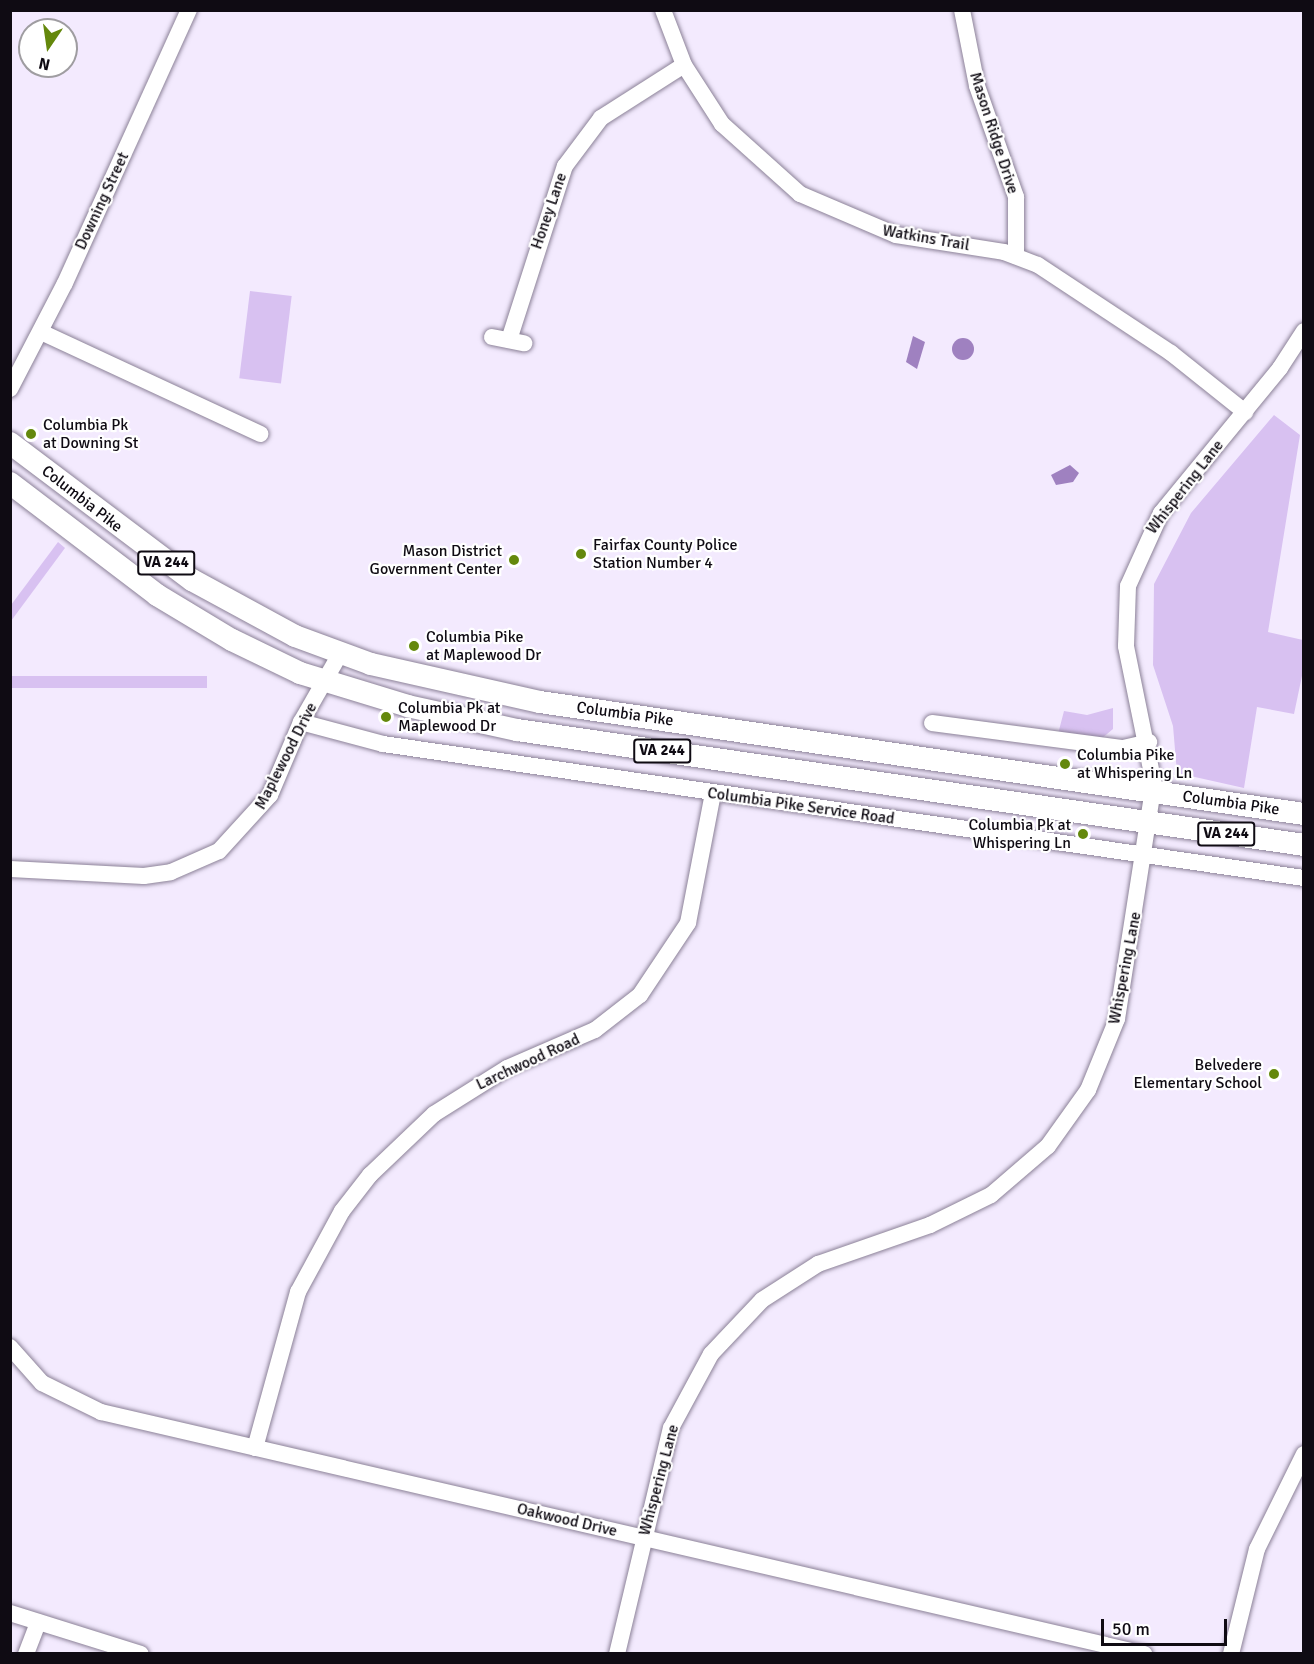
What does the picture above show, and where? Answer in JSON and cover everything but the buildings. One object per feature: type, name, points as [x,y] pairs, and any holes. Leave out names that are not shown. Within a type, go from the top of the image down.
[{"type":"main road","name":"Columbia Pike","points":[[10,443],[192,580],[340,654],[453,686],[540,702],[1304,814]]},
{"type":"main road","name":"Columbia Pike","points":[[10,483],[157,595],[269,659],[325,681],[517,730],[1304,845]]},
{"type":"street","name":"Downing Street","points":[[10,389],[41,332],[189,10]]},
{"type":"street","name":"Watkins Trail","points":[[663,10],[684,65],[746,150],[820,205],[896,235],[1016,256],[1066,281],[1245,412]]},
{"type":"street","name":"Mason Ridge Drive","points":[[962,10],[977,86],[1016,197],[1016,256]]},
{"type":"street","name":"Honey Lane","points":[[492,338],[517,342],[564,166],[601,118],[684,65]]},
{"type":"street","name":"Whispering Lane","points":[[617,1653],[643,1538],[678,1410],[737,1323],[818,1264],[930,1225],[991,1195],[1022,1171],[1070,1119],[1104,1056],[1117,1019],[1153,792],[1149,742],[1126,646],[1131,577],[1161,513],[1245,412],[1304,331]]},
{"type":"street","points":[[41,332],[261,434]]},
{"type":"street","name":"Maplewood Drive","points":[[10,869],[144,876],[195,864],[219,851],[254,818],[301,722],[340,654]]},
{"type":"street","name":"Columbia Pike Service Road","points":[[301,722],[382,744],[1304,878]]},
{"type":"street","points":[[932,723],[1123,748],[1149,742]]},
{"type":"street","name":"Larchwood Road","points":[[255,1448],[298,1292],[342,1211],[370,1175],[434,1114],[507,1068],[595,1030],[640,995],[688,923],[713,793]]},
{"type":"street","name":"Oakwood Drive","points":[[10,1347],[42,1383],[86,1408],[1144,1653]]},
{"type":"street","points":[[1231,1653],[1257,1550],[1304,1454]]},
{"type":"street","points":[[10,1613],[141,1653]]},
{"type":"street","points":[[26,1653],[38,1622]]},
{"type":"shaded area","points":[[250,291],[292,296],[281,383],[239,378]]},
{"type":"shaded area","points":[[913,336],[925,342],[917,369],[906,362]]},
{"type":"shaded area","points":[[963,338],[973,345],[974,349],[967,359],[963,360],[953,353],[952,349],[959,339]]},
{"type":"shaded area","points":[[1274,415],[1300,435],[1268,632],[1303,640],[1303,671],[1294,714],[1257,707],[1244,788],[1177,773],[1173,726],[1153,665],[1154,584],[1191,513]]},
{"type":"shaded area","points":[[1070,465],[1079,473],[1073,482],[1056,485],[1051,475]]},
{"type":"shaded area","points":[[58,542],[65,548],[11,621],[11,605]]},
{"type":"shaded area","points":[[11,676],[207,676],[207,688],[11,688]]},
{"type":"shaded area","points":[[1113,708],[1113,729],[1101,739],[1058,734],[1064,711],[1087,715]]},
{"type":"place","name":"Columbia Pk at Downing St","points":[[31,434]]},
{"type":"place","name":"Fairfax County Police Station Number 4","points":[[581,554]]},
{"type":"place","name":"Mason District Government Center","points":[[514,560]]},
{"type":"place","name":"Columbia Pike at Maplewood Dr","points":[[414,646]]},
{"type":"place","name":"Columbia Pk at Maplewood Dr","points":[[386,717]]},
{"type":"place","name":"Columbia Pike at Whispering Ln","points":[[1065,764]]},
{"type":"place","name":"Columbia Pk at Whispering Ln","points":[[1083,834]]},
{"type":"place","name":"Belvedere Elementary School","points":[[1274,1074]]}]
